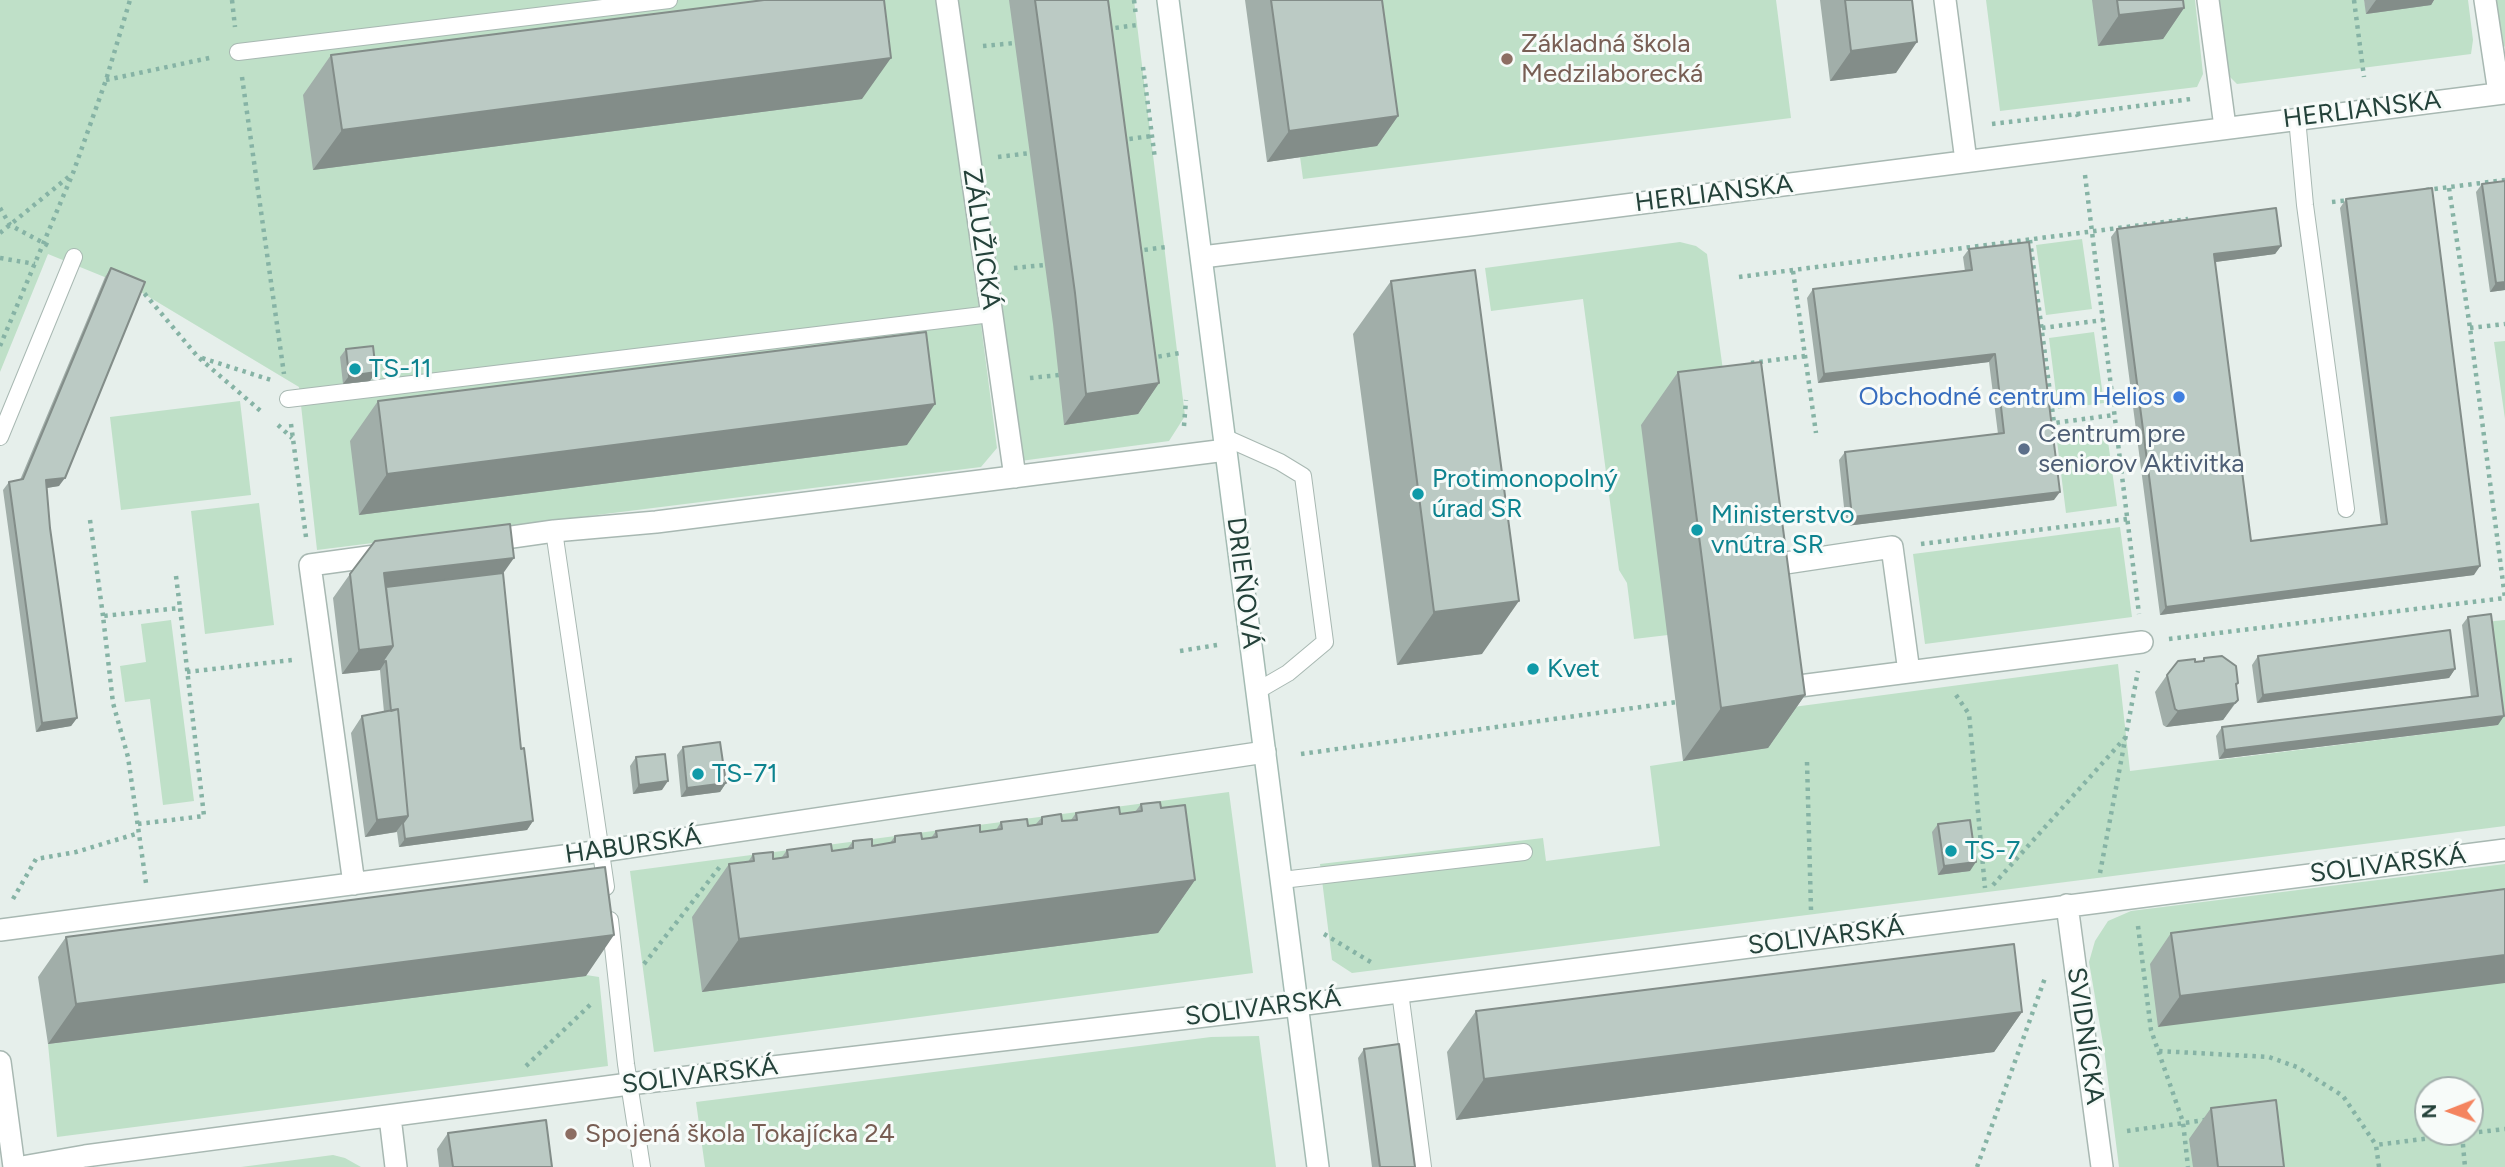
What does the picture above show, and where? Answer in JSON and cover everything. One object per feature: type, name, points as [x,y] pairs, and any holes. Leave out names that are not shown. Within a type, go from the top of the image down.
[{"type":"street","name":"ZÁLUŽICKÁ","points":[[947,0],[1016,477]]},
{"type":"street","name":"DRIEŇOVÁ","points":[[1168,0],[1318,1167]]},
{"type":"street","points":[[1945,0],[1966,161]]},
{"type":"street","points":[[2208,0],[2225,127]]},
{"type":"street","name":"HERLIANSKA","points":[[1202,257],[2502,93],[2485,0]]},
{"type":"street","points":[[459,544],[1016,477],[1225,443]]},
{"type":"street","points":[[1779,564],[1892,547],[1909,672]]},
{"type":"street","points":[[354,884],[310,565],[405,552]]},
{"type":"street","points":[[1760,691],[1797,680],[1937,669],[2142,642]]},
{"type":"street","name":"HABURSKÁ","points":[[3,930],[601,852],[1265,752]]},
{"type":"street","name":"SOLIVARSKÁ","points":[[22,1167],[85,1156],[629,1084],[1298,1005],[2505,850]]},
{"type":"street","name":"SVIDNÍCKA","points":[[2067,905],[2102,1167]]},
{"type":"street","points":[[0,1062],[14,1167]]},
{"type":"street","points":[[390,1117],[396,1167]]},
{"type":"lane","points":[[238,52],[669,0]]},
{"type":"lane","points":[[2297,118],[2305,205],[2346,509]]},
{"type":"lane","points":[[0,437],[74,257]]},
{"type":"lane","points":[[287,392],[991,314]]},
{"type":"lane","points":[[1225,443],[1280,462],[1303,476],[1325,642],[1288,673],[1257,691]]},
{"type":"lane","points":[[554,531],[601,852],[629,1084],[642,1167]]},
{"type":"lane","points":[[1282,880],[1524,852]]},
{"type":"lane","points":[[1400,992],[1423,1167]]},
{"type":"path","points":[[0,345],[73,173],[106,80],[130,0]]},
{"type":"path","points":[[232,0],[310,565]]},
{"type":"path","points":[[1099,30],[1138,25],[1134,0]]},
{"type":"path","points":[[2354,0],[2364,77]]},
{"type":"path","points":[[106,80],[238,52]]},
{"type":"path","points":[[1143,67],[1155,160]]},
{"type":"path","points":[[1114,141],[1152,136]]},
{"type":"path","points":[[2082,146],[2142,642],[2104,860],[2090,903]]},
{"type":"path","points":[[0,233],[73,173]]},
{"type":"path","points":[[2423,191],[2505,180]]},
{"type":"path","points":[[2142,642],[2505,598],[2449,188]]},
{"type":"path","points":[[2305,205],[2358,199]]},
{"type":"path","points":[[0,208],[10,225],[43,244],[74,257]]},
{"type":"path","points":[[1739,277],[2199,218]]},
{"type":"path","points":[[1165,234],[1168,260]]},
{"type":"path","points":[[2029,240],[2054,423],[2115,415]]},
{"type":"path","points":[[1129,251],[1166,247]]},
{"type":"path","points":[[0,258],[34,264]]},
{"type":"path","points":[[1793,271],[1816,433]]},
{"type":"path","points":[[135,282],[198,357],[293,439]]},
{"type":"path","points":[[2042,328],[2103,320]]},
{"type":"path","points":[[2470,328],[2505,324]]},
{"type":"path","points":[[1179,340],[1182,366]]},
{"type":"path","points":[[1143,359],[1180,353]]},
{"type":"path","points":[[1751,363],[1805,356]]},
{"type":"path","points":[[198,357],[287,392]]},
{"type":"path","points":[[1176,434],[1184,427],[1185,391]]},
{"type":"path","points":[[1892,547],[2127,519]]},
{"type":"path","points":[[90,520],[113,703],[128,757],[147,887]]},
{"type":"path","points":[[138,824],[204,816],[176,576]]},
{"type":"path","points":[[103,616],[180,607]]},
{"type":"path","points":[[1180,651],[1217,645]]},
{"type":"path","points":[[187,672],[296,659]]},
{"type":"path","points":[[1937,669],[1969,714],[1985,895],[2126,737]]},
{"type":"path","points":[[1301,754],[1677,702]]},
{"type":"path","points":[[1807,761],[1811,918]]},
{"type":"path","points":[[3,930],[4,915],[36,859],[76,852],[139,833]]},
{"type":"path","points":[[642,965],[724,862]]},
{"type":"path","points":[[2134,898],[2151,1030],[2183,1122],[2188,1167]]},
{"type":"path","points":[[1324,934],[1377,965]]},
{"type":"path","points":[[1977,1167],[2048,970]]},
{"type":"path","points":[[518,1074],[597,999]]},
{"type":"path","points":[[2159,1051],[2269,1057],[2297,1067],[2343,1096],[2376,1146],[2379,1167]]},
{"type":"path","points":[[2098,1135],[2215,1119]]},
{"type":"path","points":[[2484,1131],[2505,1129]]},
{"type":"path","points":[[2376,1146],[2414,1141]]},
{"type":"path","points":[[2463,1146],[2465,1167]]},
{"type":"green space","points":[[0,0],[939,0],[997,448],[981,467],[317,550],[299,387],[139,291],[48,254],[0,372]]},
{"type":"green space","points":[[953,0],[1134,0],[1185,416],[1169,441],[1013,462]]},
{"type":"green space","name":"Základná škola Medzilaborecká","points":[[1279,0],[1776,0],[1791,118],[1303,179]]},
{"type":"green space","points":[[1986,0],[2195,0],[2203,74],[2197,87],[2000,111]]},
{"type":"green space","points":[[2216,0],[2364,0],[2367,14],[2430,0],[2468,0],[2473,40],[2471,54],[2237,84],[2228,75]]},
{"type":"green space","points":[[2488,0],[2505,0],[2505,47],[2500,42]]},
{"type":"green space","points":[[2082,239],[2092,309],[2046,315],[2036,245]]},
{"type":"green space","points":[[1680,242],[1696,246],[1707,254],[1729,414],[1668,635],[1634,639],[1627,583],[1619,570],[1583,299],[1491,311],[1485,268]]},
{"type":"green space","points":[[2094,332],[2104,403],[2058,409],[2049,338]]},
{"type":"green space","points":[[2505,341],[2505,419],[2494,342]]},
{"type":"green space","points":[[240,401],[251,495],[121,510],[110,417]]},
{"type":"green space","points":[[2106,427],[2117,506],[2066,513],[2056,433]]},
{"type":"green space","points":[[259,503],[274,625],[205,634],[191,511]]},
{"type":"green space","points":[[2120,527],[2132,617],[1925,644],[1913,554]]},
{"type":"green space","points":[[171,620],[194,801],[163,805],[150,699],[125,702],[120,666],[146,662],[141,624]]},
{"type":"green space","points":[[2505,620],[2505,826],[1352,973],[1332,960],[1320,864],[1543,838],[1546,861],[1660,846],[1650,766],[1767,748],[1763,711],[2118,664],[2130,771],[2498,725],[2485,622]]},
{"type":"green space","points":[[1229,792],[1253,973],[654,1052],[630,871]]},
{"type":"green space","points":[[2505,864],[2505,1167],[2119,1167],[2104,1049],[2089,962],[2095,941],[2108,921],[2131,911]]},
{"type":"green space","points":[[586,975],[599,977],[608,1066],[57,1137],[48,1044]]},
{"type":"green space","points":[[1259,1036],[1276,1167],[705,1167],[696,1102],[1211,1037]]},
{"type":"green space","points":[[333,1155],[361,1167],[241,1167]]},
{"type":"building","points":[[764,0],[884,0],[891,58],[342,130],[331,55]]},
{"type":"building","points":[[1035,0],[1108,0],[1159,383],[1086,394]]},
{"type":"building","points":[[1271,0],[1382,0],[1398,116],[1289,131]]},
{"type":"building","points":[[1845,0],[1912,0],[1917,42],[1851,51]]},
{"type":"building","points":[[2117,0],[2183,0],[2184,8],[2119,15]]},
{"type":"building","points":[[2505,181],[2505,282],[2496,283],[2482,184]]},
{"type":"building","name":"Obchodné centrum Helios","points":[[2432,188],[2480,566],[2166,607],[2117,229],[2276,208],[2281,246],[2214,254],[2251,541],[2387,524],[2346,199]]},
{"type":"building","points":[[2029,242],[2060,492],[1852,517],[1845,452],[2004,433],[1995,354],[1824,374],[1813,289],[1972,270],[1969,249]]},
{"type":"building","points":[[111,268],[145,282],[65,478],[46,480],[50,528],[77,718],[42,723],[9,482],[23,479]]},
{"type":"building","points":[[1475,270],[1519,601],[1434,612],[1391,281]]},
{"type":"building","points":[[926,332],[935,404],[387,474],[378,401]]},
{"type":"building","points":[[373,346],[376,372],[349,376],[346,349]]},
{"type":"building","points":[[1761,362],[1805,695],[1721,708],[1678,372]]},
{"type":"building","points":[[510,524],[514,558],[384,573],[393,646],[359,650],[350,574],[375,541]]},
{"type":"building","points":[[503,573],[521,749],[524,748],[533,821],[405,839],[403,823],[408,816],[398,709],[391,711],[386,661],[382,662],[393,646],[386,587]]},
{"type":"building","points":[[2491,614],[2504,716],[2225,750],[2222,727],[2478,696],[2468,617]]},
{"type":"building","points":[[2450,630],[2455,669],[2263,695],[2258,656]]},
{"type":"building","points":[[2222,656],[2236,666],[2238,700],[2235,703],[2178,711],[2175,709],[2167,675],[2178,661],[2204,661],[2204,658]]},
{"type":"building","points":[[398,709],[408,816],[377,820],[362,716]]},
{"type":"building","name":"TS-71","points":[[720,742],[726,783],[687,788],[683,747]]},
{"type":"building","points":[[665,754],[668,781],[639,785],[636,757]]},
{"type":"building","points":[[1160,802],[1161,808],[1185,805],[1195,880],[739,939],[729,864],[754,861],[753,854],[773,852],[773,859],[788,857],[787,850],[831,844],[832,851],[853,848],[853,841],[872,839],[872,846],[895,842],[895,836],[921,833],[922,839],[937,837],[936,831],[980,825],[980,832],[1002,829],[1001,822],[1027,819],[1028,826],[1042,824],[1042,817],[1061,814],[1062,821],[1077,820],[1076,813],[1119,807],[1120,814],[1142,811],[1141,804]]},
{"type":"building","name":"TS-7","points":[[1970,820],[1976,862],[1944,866],[1938,824]]},
{"type":"building","points":[[605,867],[614,935],[76,1004],[66,937]]},
{"type":"building","points":[[2505,889],[2505,955],[2180,996],[2171,933]]},
{"type":"building","points":[[2014,944],[2022,1012],[1484,1079],[1476,1011]]},
{"type":"building","points":[[1399,1044],[1415,1167],[1380,1167],[1364,1049]]},
{"type":"building","points":[[2276,1100],[2284,1167],[2218,1167],[2211,1108]]},
{"type":"building","points":[[546,1120],[552,1167],[453,1167],[448,1133]]},
{"type":"place","name":"Základná škola Medzilaborecká","points":[[1507,59]]},
{"type":"place","name":"TS-11","points":[[355,369]]},
{"type":"place","name":"Obchodné centrum Helios","points":[[2179,397]]},
{"type":"place","name":"Centrum pre seniorov Aktivitka","points":[[2024,449]]},
{"type":"place","name":"Protimonopolný úrad SR","points":[[1418,494]]},
{"type":"place","name":"Ministerstvo vnútra SR","points":[[1697,530]]},
{"type":"place","name":"Kvet","points":[[1533,669]]},
{"type":"place","name":"TS-71","points":[[698,774]]},
{"type":"place","name":"TS-7","points":[[1951,851]]},
{"type":"place","name":"Spojená škola Tokajícka 24","points":[[571,1134]]}]
